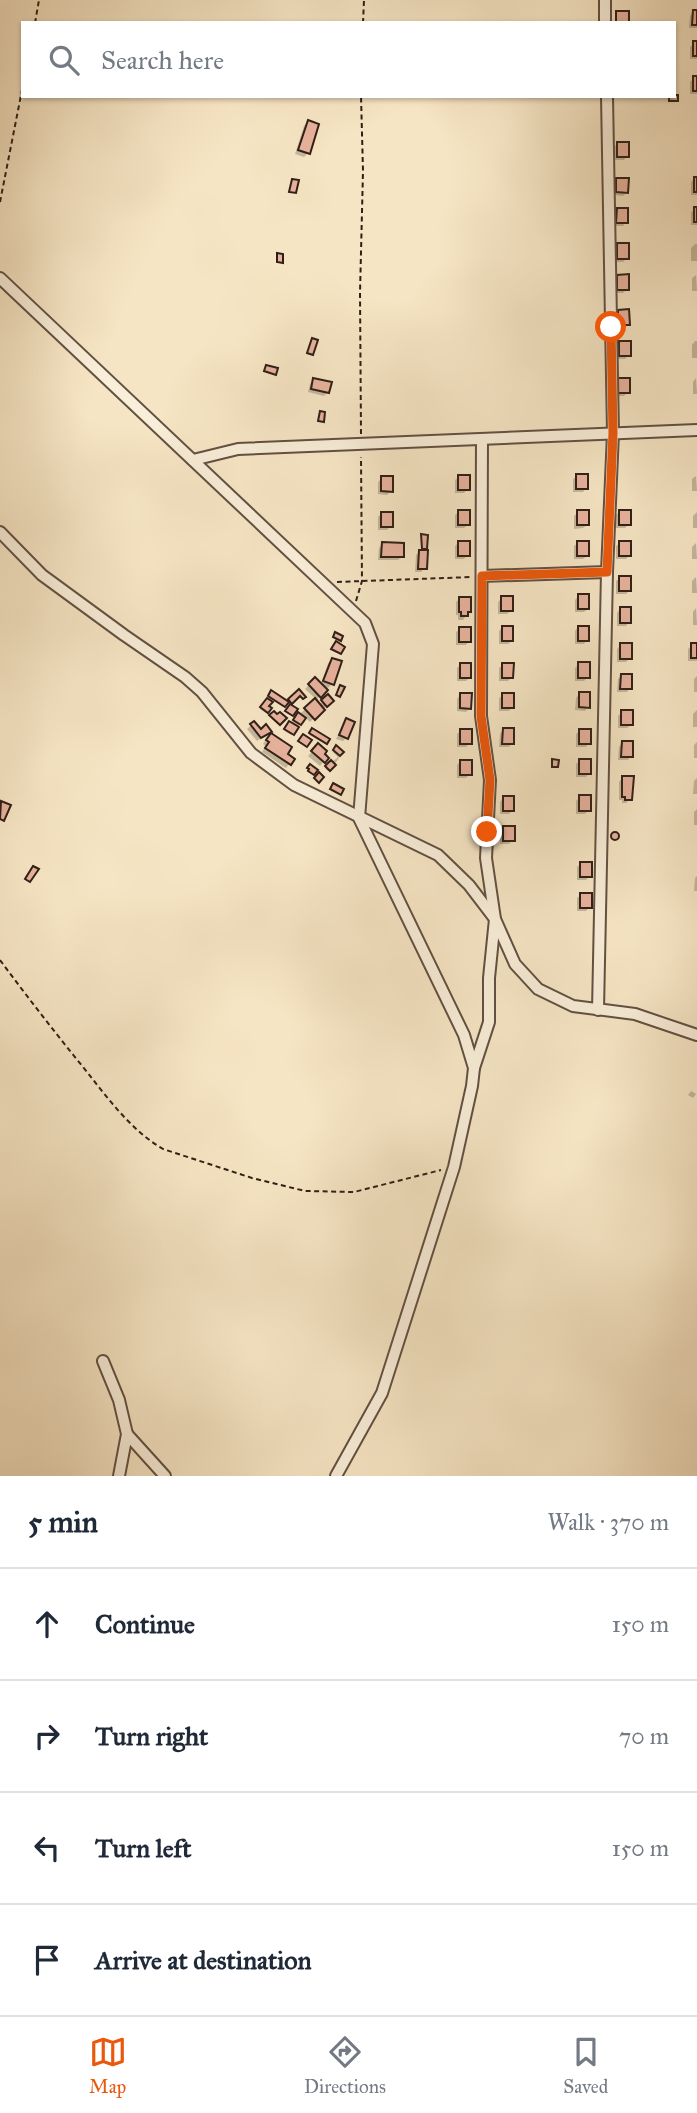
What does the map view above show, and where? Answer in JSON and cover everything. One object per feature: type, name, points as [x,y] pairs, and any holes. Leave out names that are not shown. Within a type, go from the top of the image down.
[{"type":"street","points":[[604,0],[605,21]]},
{"type":"street","points":[[598,1010],[607,572],[613,433],[607,98]]},
{"type":"street","points":[[0,278],[365,623],[373,644],[359,818],[464,1035],[474,1068]]},
{"type":"street","points":[[193,460],[237,449],[697,430]]},
{"type":"street","points":[[336,1476],[382,1393],[454,1167],[474,1068],[489,1022],[489,978],[495,919],[486,858],[490,780],[481,716],[482,439]]},
{"type":"street","points":[[0,532],[41,575],[194,684],[251,753],[295,785],[438,855],[469,885],[495,919],[515,964],[538,989],[573,1006],[650,1017],[697,1035]]},
{"type":"street","points":[[482,576],[607,572]]},
{"type":"street","points":[[103,1361],[119,1400],[127,1434],[119,1476]]},
{"type":"street","points":[[127,1434],[165,1476]]},
{"type":"path","points":[[35,21],[39,0]]},
{"type":"path","points":[[363,21],[364,0]]},
{"type":"path","points":[[0,202],[21,95]]},
{"type":"path","points":[[353,612],[362,581],[359,292],[363,171],[361,98]]},
{"type":"path","points":[[322,582],[482,576]]},
{"type":"path","points":[[0,960],[112,1104],[150,1141],[163,1149],[252,1178],[304,1191],[354,1192],[454,1167]]},
{"type":"building","points":[[693,10],[697,10],[697,25],[692,25]]},
{"type":"building","points":[[616,11],[629,11],[629,21],[616,21]]},
{"type":"building","points":[[693,41],[697,41],[697,56],[693,56]]},
{"type":"building","points":[[693,76],[697,76],[697,91],[693,91]]},
{"type":"building","points":[[676,95],[678,101],[669,101],[669,98],[676,98]]},
{"type":"building","points":[[308,120],[319,124],[310,154],[298,150]]},
{"type":"building","points":[[617,142],[629,142],[629,157],[617,157]]},
{"type":"building","points":[[694,177],[697,177],[697,192],[694,192]]},
{"type":"building","points":[[616,178],[629,178],[628,193],[616,192]]},
{"type":"building","points":[[292,179],[299,180],[296,193],[289,192]]},
{"type":"building","points":[[694,207],[697,207],[697,222],[694,222]]},
{"type":"building","points":[[617,208],[628,208],[628,223],[616,223]]},
{"type":"building","points":[[617,243],[629,243],[629,259],[617,259]]},
{"type":"building","points":[[277,253],[283,254],[283,263],[277,262]]},
{"type":"building","points":[[629,274],[629,290],[617,290],[617,275]]},
{"type":"building","points":[[629,309],[630,325],[618,325],[618,310]]},
{"type":"building","points":[[312,338],[318,340],[313,355],[307,353]]},
{"type":"building","points":[[619,341],[631,341],[631,356],[619,356]]},
{"type":"building","points":[[266,365],[278,368],[276,375],[264,371]]},
{"type":"building","points":[[313,378],[332,382],[329,393],[311,389]]},
{"type":"building","points":[[618,378],[630,378],[630,393],[618,393]]},
{"type":"building","points":[[320,411],[325,412],[324,422],[318,421]]},
{"type":"building","points":[[576,474],[588,474],[588,489],[576,489]]},
{"type":"building","points":[[458,475],[470,475],[470,490],[458,490]]},
{"type":"building","points":[[381,476],[393,476],[393,492],[381,491]]},
{"type":"building","points":[[458,510],[470,510],[470,525],[458,525]]},
{"type":"building","points":[[577,510],[589,510],[589,525],[577,525]]},
{"type":"building","points":[[619,510],[631,510],[631,525],[619,525]]},
{"type":"building","points":[[381,512],[393,512],[393,527],[381,527]]},
{"type":"building","points":[[421,534],[428,535],[427,549],[422,549]]},
{"type":"building","points":[[458,541],[470,541],[470,556],[458,556]]},
{"type":"building","points":[[577,541],[589,541],[589,556],[577,556]]},
{"type":"building","points":[[619,541],[631,541],[631,556],[619,556]]},
{"type":"building","points":[[382,542],[404,543],[404,557],[381,557]]},
{"type":"building","points":[[419,550],[428,550],[427,569],[418,569]]},
{"type":"building","points":[[619,576],[631,576],[631,591],[619,591]]},
{"type":"building","points":[[578,594],[589,594],[589,609],[578,609]]},
{"type":"building","points":[[501,596],[513,596],[513,611],[501,611]]},
{"type":"building","points":[[459,597],[471,597],[471,612],[468,612],[468,616],[461,616],[459,612]]},
{"type":"building","points":[[620,607],[631,607],[631,623],[620,623]]},
{"type":"building","points":[[502,626],[513,626],[513,641],[502,641]]},
{"type":"building","points":[[578,626],[589,626],[589,641],[578,641]]},
{"type":"building","points":[[459,627],[471,627],[471,642],[459,642]]},
{"type":"building","points":[[335,632],[343,636],[341,641],[333,637]]},
{"type":"building","points":[[336,641],[345,647],[341,654],[331,649]]},
{"type":"building","points":[[620,643],[632,643],[632,659],[620,659]]},
{"type":"building","points":[[691,643],[697,643],[697,658],[691,658]]},
{"type":"building","points":[[332,658],[342,661],[334,685],[323,681]]},
{"type":"building","points":[[578,662],[590,662],[590,678],[578,678]]},
{"type":"building","points":[[460,663],[471,663],[471,678],[460,678]]},
{"type":"building","points":[[502,663],[514,663],[513,678],[502,678]]},
{"type":"building","points":[[621,674],[632,674],[632,689],[620,689]]},
{"type":"building","points":[[315,677],[328,690],[321,698],[308,684]]},
{"type":"building","points":[[340,685],[345,687],[340,697],[336,695]]},
{"type":"building","points":[[299,689],[306,697],[303,699],[300,696],[292,704],[288,699]]},
{"type":"building","points":[[271,690],[289,702],[285,707],[268,696]]},
{"type":"building","points":[[579,692],[590,692],[590,708],[579,707]]},
{"type":"building","points":[[460,693],[472,693],[471,709],[460,708]]},
{"type":"building","points":[[502,693],[514,693],[514,708],[502,708]]},
{"type":"building","points":[[328,694],[334,701],[327,707],[321,700]]},
{"type":"building","points":[[267,698],[273,702],[268,713],[260,707]]},
{"type":"building","points":[[315,698],[325,710],[315,720],[304,708]]},
{"type":"building","points":[[290,704],[298,709],[293,716],[285,711]]},
{"type":"building","points":[[621,710],[633,710],[633,725],[621,725]]},
{"type":"building","points":[[274,711],[287,718],[280,725],[269,715]]},
{"type":"building","points":[[298,712],[306,718],[301,725],[293,720]]},
{"type":"building","points":[[346,718],[355,722],[348,739],[339,735]]},
{"type":"building","points":[[254,721],[261,729],[266,724],[272,732],[261,738],[250,724]]},
{"type":"building","points":[[289,721],[299,727],[294,735],[284,729]]},
{"type":"building","points":[[312,728],[330,739],[327,744],[309,733]]},
{"type":"building","points":[[503,728],[514,728],[514,744],[502,744]]},
{"type":"building","points":[[460,729],[472,729],[472,744],[460,744]]},
{"type":"building","points":[[579,729],[591,729],[591,744],[579,744]]},
{"type":"building","points":[[271,733],[292,747],[288,754],[295,759],[291,765],[265,748]]},
{"type":"building","points":[[303,734],[312,740],[307,747],[298,741]]},
{"type":"building","points":[[622,741],[633,741],[633,757],[621,757]]},
{"type":"building","points":[[318,743],[327,751],[325,754],[329,758],[325,763],[311,751]]},
{"type":"building","points":[[336,745],[344,752],[340,756],[333,750]]},
{"type":"building","points":[[552,759],[559,760],[558,767],[552,767]]},
{"type":"building","points":[[579,759],[591,759],[591,774],[579,774]]},
{"type":"building","points":[[331,760],[336,765],[330,771],[325,766]]},
{"type":"building","points":[[460,760],[472,760],[472,775],[460,775]]},
{"type":"building","points":[[310,764],[318,770],[314,775],[308,771]]},
{"type":"building","points":[[319,772],[324,777],[319,783],[314,778]]},
{"type":"building","points":[[622,776],[634,776],[632,800],[622,797]]},
{"type":"building","points":[[333,783],[344,789],[341,795],[330,789]]},
{"type":"building","points":[[579,795],[591,795],[591,811],[579,811]]},
{"type":"building","points":[[503,796],[514,796],[514,811],[503,811]]},
{"type":"building","points":[[1,801],[11,805],[4,821],[0,819]]},
{"type":"building","points":[[503,826],[515,826],[515,841],[503,841]]},
{"type":"building","points":[[615,832],[619,836],[615,840],[611,836]]},
{"type":"building","points":[[580,862],[592,862],[592,877],[580,877]]},
{"type":"building","points":[[33,866],[39,869],[30,882],[25,879]]},
{"type":"building","points":[[580,893],[592,893],[592,908],[580,908]]},
{"type":"route","points":[[487,832],[490,780],[481,716],[482,576],[607,572],[613,433],[611,327]]}]
